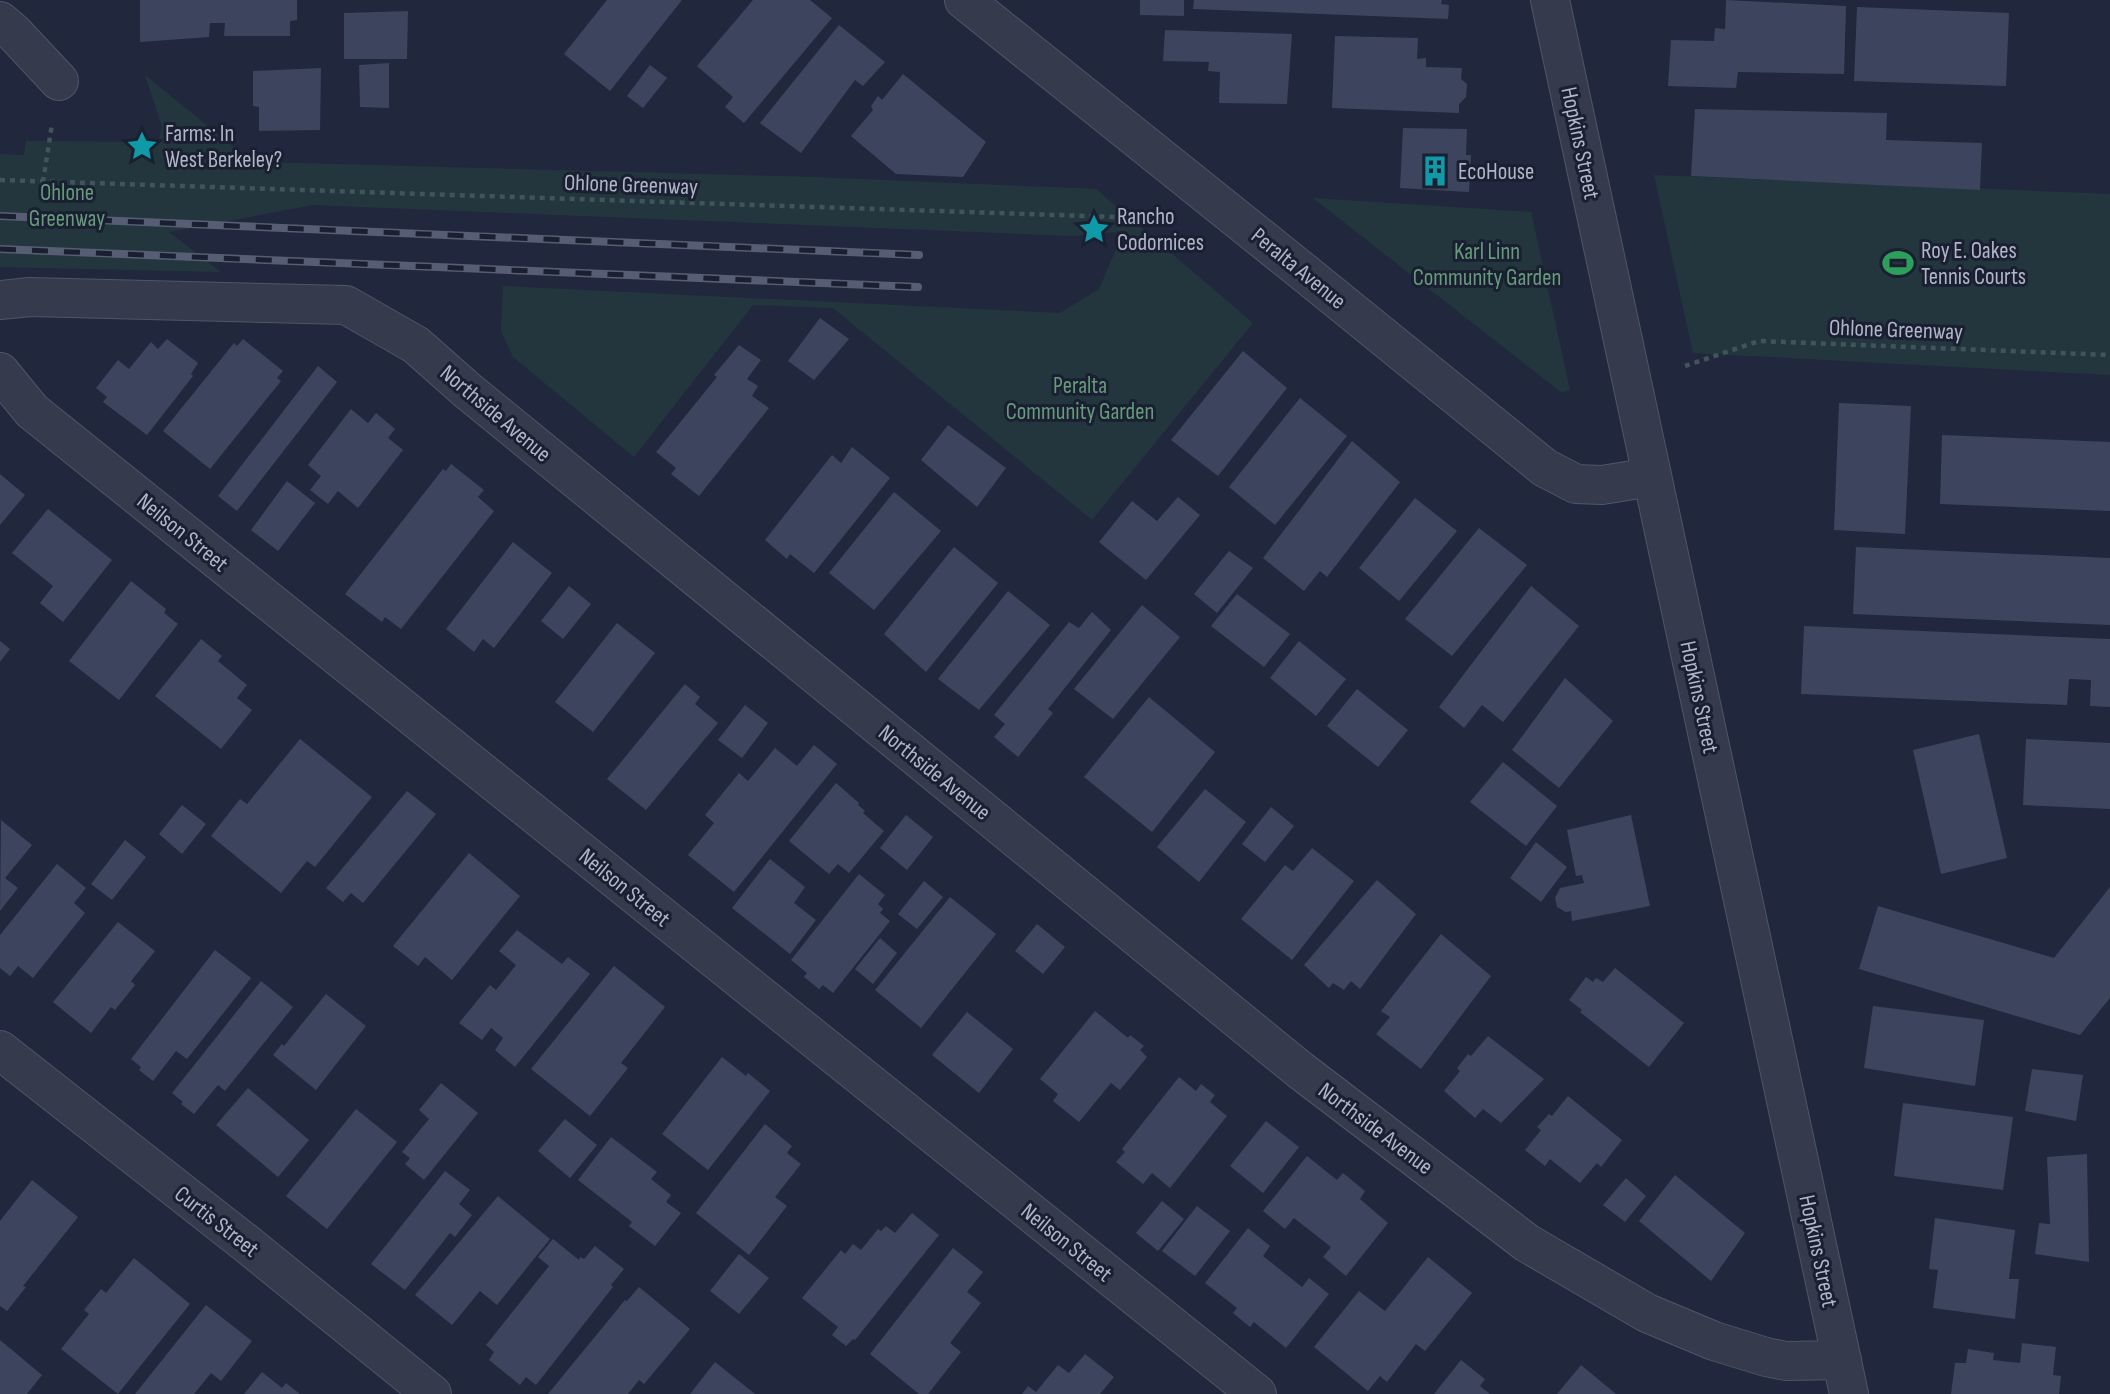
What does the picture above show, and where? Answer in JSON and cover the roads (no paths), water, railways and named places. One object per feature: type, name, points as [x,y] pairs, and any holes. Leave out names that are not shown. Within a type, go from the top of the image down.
[{"type":"street","name":"Peralta Avenue","points":[[964,0],[1545,468],[1576,484],[1602,485],[1652,477]]},
{"type":"street","name":"Hopkins Street","points":[[1550,0],[1846,1377]]},
{"type":"street","points":[[0,21],[59,81]]},
{"type":"street","name":"Northside Avenue","points":[[0,300],[30,298],[346,305],[416,345],[468,391],[1300,1070],[1527,1243],[1647,1312],[1714,1341],[1846,1377]]},
{"type":"street","name":"Neilson Street","points":[[0,372],[32,411],[1257,1394]]},
{"type":"street","name":"Curtis Street","points":[[0,1050],[247,1244],[432,1394]]},
{"type":"railway","points":[[0,216],[919,255]]},
{"type":"railway","points":[[0,249],[918,287]]},
{"type":"place","name":"Farms: In West Berkeley?","points":[[142,146]]},
{"type":"place","name":"EcoHouse","points":[[1435,171]]},
{"type":"place","name":"Rancho Codornices","points":[[1094,229]]},
{"type":"place","name":"Roy E. Oakes Tennis Courts","points":[[1898,263]]},
{"type":"park label","name":"Ohlone Greenway","points":[[67,205]]},
{"type":"park label","name":"Karl Linn Community Garden","points":[[1487,264]]},
{"type":"park label","name":"Peralta Community Garden","points":[[1080,398]]}]
